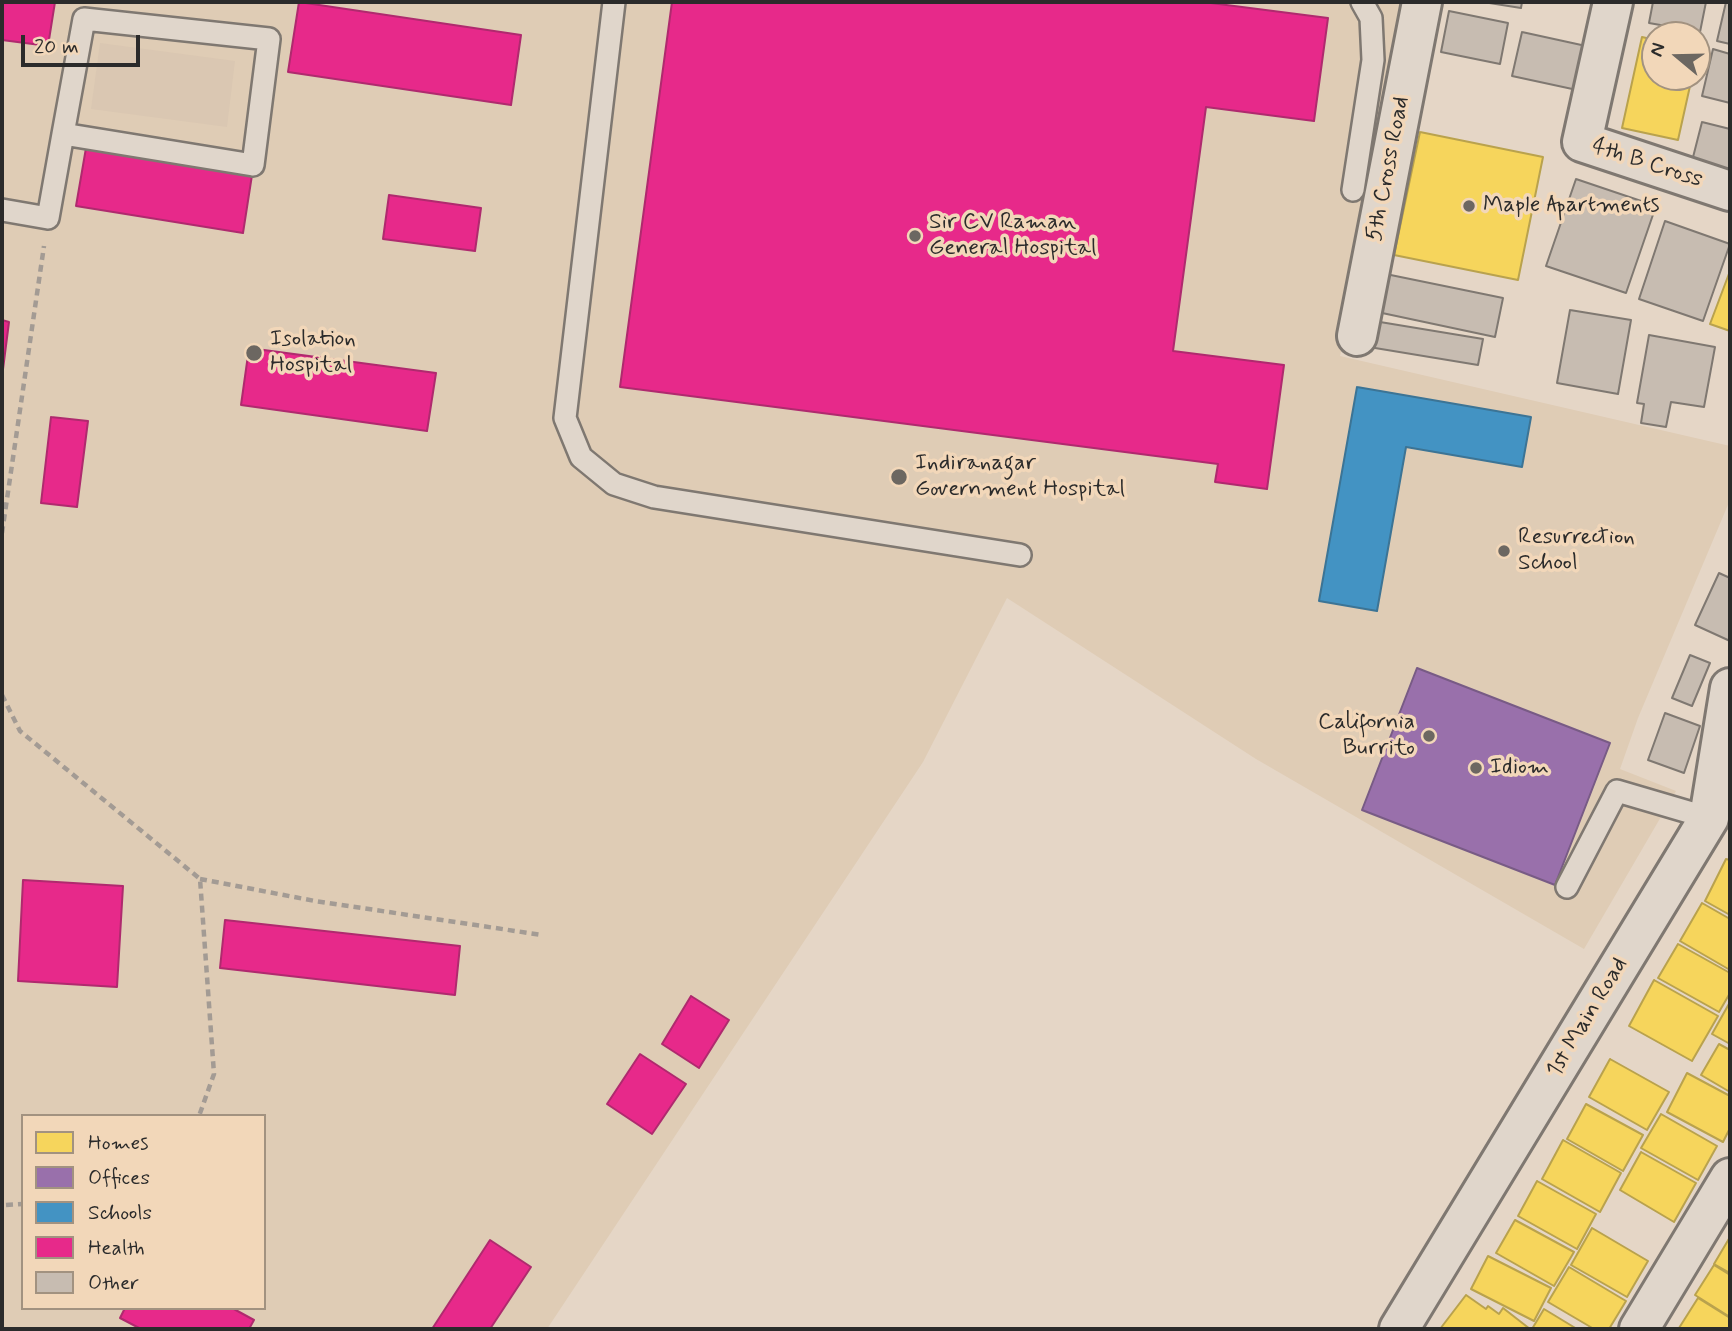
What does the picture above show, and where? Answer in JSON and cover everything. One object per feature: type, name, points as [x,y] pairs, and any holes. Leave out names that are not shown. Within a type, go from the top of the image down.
[{"type":"street","name":"5th Cross Road","points":[[1357,336],[1422,2]]},
{"type":"street","name":"4th B Cross","points":[[1613,2],[1582,142],[1730,191]]},
{"type":"street","name":"1st Main Road","points":[[1399,1329],[1720,821],[1730,688]]},
{"type":"street","points":[[1639,1329],[1730,1178]]},
{"type":"lane","points":[[614,2],[565,418],[581,457],[614,484],[653,497],[1020,555]]},
{"type":"lane","points":[[1353,190],[1373,60],[1371,18],[1362,2]]},
{"type":"lane","points":[[2,211],[48,218],[63,134],[84,19],[270,40],[253,165],[63,134]]},
{"type":"lane","points":[[1567,887],[1616,791],[1720,821]]},
{"type":"path","points":[[2,533],[48,218]]},
{"type":"path","points":[[2,695],[20,731],[200,880],[315,901],[542,935]]},
{"type":"path","points":[[200,880],[214,1074],[200,1114]]},
{"type":"path","points":[[6,1206],[21,1204]]},
{"type":"shaded area","points":[[2,2],[1413,2],[1340,356],[1730,446],[1730,500],[1638,718],[1620,769],[1676,791],[1584,949],[1256,759],[1007,598],[923,762],[547,1329],[2,1329]]},
{"type":"shaded area","points":[[100,43],[235,61],[227,127],[91,109]]},
{"type":"building: Homes","points":[[1641,42],[1641,91],[1689,91],[1678,140],[1622,128]]},
{"type":"building: Homes","name":"Maple Apartments","points":[[1420,132],[1543,157],[1518,280],[1394,255]]},
{"type":"building: Homes","points":[[1730,271],[1730,331],[1710,324]]},
{"type":"building: Homes","points":[[1726,859],[1730,860],[1730,915],[1705,901]]},
{"type":"building: Homes","points":[[1702,903],[1730,919],[1730,970],[1680,941]]},
{"type":"building: Homes","points":[[1678,944],[1730,973],[1730,993],[1719,1012],[1658,978]]},
{"type":"building: Homes","points":[[1654,980],[1718,1016],[1692,1061],[1629,1026]]},
{"type":"building: Homes","points":[[1730,1002],[1730,1044],[1712,1034]]},
{"type":"building: Homes","points":[[1719,1044],[1730,1050],[1730,1092],[1701,1075]]},
{"type":"building: Homes","points":[[1610,1059],[1669,1092],[1647,1130],[1589,1097]]},
{"type":"building: Homes","points":[[1687,1073],[1730,1096],[1730,1128],[1723,1142],[1667,1112]]},
{"type":"building: Homes","points":[[1586,1104],[1643,1135],[1623,1171],[1567,1139]]},
{"type":"building: Homes","points":[[1661,1114],[1717,1146],[1698,1180],[1641,1148]]},
{"type":"building: Homes","points":[[1563,1140],[1621,1173],[1600,1212],[1542,1179]]},
{"type":"building: Homes","points":[[1641,1152],[1696,1183],[1674,1222],[1620,1190]]},
{"type":"building: Homes","points":[[1537,1181],[1596,1214],[1577,1249],[1518,1216]]},
{"type":"building: Homes","points":[[1515,1220],[1574,1252],[1554,1286],[1496,1253]]},
{"type":"building: Homes","points":[[1592,1228],[1648,1261],[1627,1297],[1571,1265]]},
{"type":"building: Homes","points":[[1730,1237],[1730,1273],[1714,1264]]},
{"type":"building: Homes","points":[[1488,1256],[1551,1288],[1534,1321],[1471,1289]]},
{"type":"building: Homes","points":[[1714,1265],[1730,1275],[1730,1317],[1695,1295]]},
{"type":"building: Homes","points":[[1569,1267],[1626,1301],[1609,1329],[1594,1329],[1548,1302]]},
{"type":"building: Homes","points":[[1466,1295],[1486,1309],[1488,1306],[1499,1314],[1503,1308],[1530,1329],[1440,1329]]},
{"type":"building: Homes","points":[[1698,1298],[1730,1318],[1730,1329],[1679,1328]]},
{"type":"building: Homes","points":[[1544,1309],[1577,1329],[1532,1329]]},
{"type":"building: Offices","points":[[1417,668],[1610,743],[1555,885],[1362,810]]},
{"type":"building: Schools","points":[[1357,387],[1531,417],[1522,467],[1406,447],[1377,611],[1319,601]]},
{"type":"building: Health","points":[[2,2],[55,2],[48,46],[2,40]]},
{"type":"building: Health","points":[[299,2],[521,35],[511,105],[288,72]]},
{"type":"building: Health","name":"Sir CV Raman General Hospital","points":[[672,2],[1203,2],[1328,18],[1314,121],[1206,107],[1173,351],[1284,365],[1267,489],[1215,482],[1218,464],[620,387]]},
{"type":"building: Health","points":[[86,148],[252,175],[243,233],[76,206]]},
{"type":"building: Health","points":[[389,195],[481,208],[475,251],[383,239]]},
{"type":"building: Health","points":[[2,320],[9,322],[2,377]]},
{"type":"building: Health","points":[[249,348],[436,373],[427,431],[241,405]]},
{"type":"building: Health","points":[[51,417],[88,421],[77,507],[41,503]]},
{"type":"building: Health","points":[[23,880],[123,886],[117,987],[18,981]]},
{"type":"building: Health","points":[[225,920],[460,946],[455,995],[220,968]]},
{"type":"building: Health","points":[[691,996],[729,1020],[699,1068],[662,1044]]},
{"type":"building: Health","points":[[640,1054],[686,1084],[652,1134],[607,1104]]},
{"type":"building: Health","points":[[490,1240],[531,1267],[490,1329],[432,1329]]},
{"type":"building: Health","points":[[124,1310],[236,1310],[254,1320],[249,1329],[141,1329],[120,1318]]},
{"type":"building: Other","points":[[1483,2],[1522,2],[1521,8]]},
{"type":"building: Other","points":[[1653,2],[1706,2],[1702,21],[1649,21]]},
{"type":"building: Other","points":[[1726,2],[1730,2],[1730,44],[1717,41]]},
{"type":"building: Other","points":[[1449,11],[1508,23],[1500,64],[1441,52]]},
{"type":"building: Other","points":[[1522,32],[1586,46],[1577,90],[1512,76]]},
{"type":"building: Other","points":[[1713,49],[1730,54],[1730,103],[1702,96],[1703,91],[1711,91]]},
{"type":"building: Other","points":[[1702,122],[1730,129],[1730,180],[1690,169]]},
{"type":"building: Other","points":[[1576,179],[1656,206],[1626,293],[1546,266]]},
{"type":"building: Other","points":[[1665,221],[1730,244],[1703,321],[1639,299]]},
{"type":"building: Other","points":[[1376,272],[1503,298],[1495,337],[1368,310]]},
{"type":"building: Other","points":[[1570,310],[1631,320],[1618,394],[1557,383]]},
{"type":"building: Other","points":[[1374,321],[1483,339],[1478,365],[1369,347]]},
{"type":"building: Other","points":[[1649,335],[1715,347],[1704,407],[1671,402],[1666,427],[1641,423],[1644,404],[1637,403]]},
{"type":"building: Other","points":[[1719,573],[1730,578],[1730,641],[1695,625]]},
{"type":"building: Other","points":[[1690,655],[1710,663],[1692,706],[1672,698]]},
{"type":"building: Other","points":[[1665,713],[1700,726],[1684,773],[1648,760]]},
{"type":"place","name":"Maple Apartments","points":[[1469,206]]},
{"type":"place","name":"Sir CV Raman General Hospital","points":[[915,236]]},
{"type":"place","name":"Isolation Hospital","points":[[254,353]]},
{"type":"place","name":"Indiranagar Government Hospital","points":[[899,477]]},
{"type":"place","name":"Resurrection School","points":[[1504,551]]},
{"type":"place","name":"California Burrito","points":[[1429,736]]},
{"type":"place","name":"Idiom","points":[[1476,768]]}]
